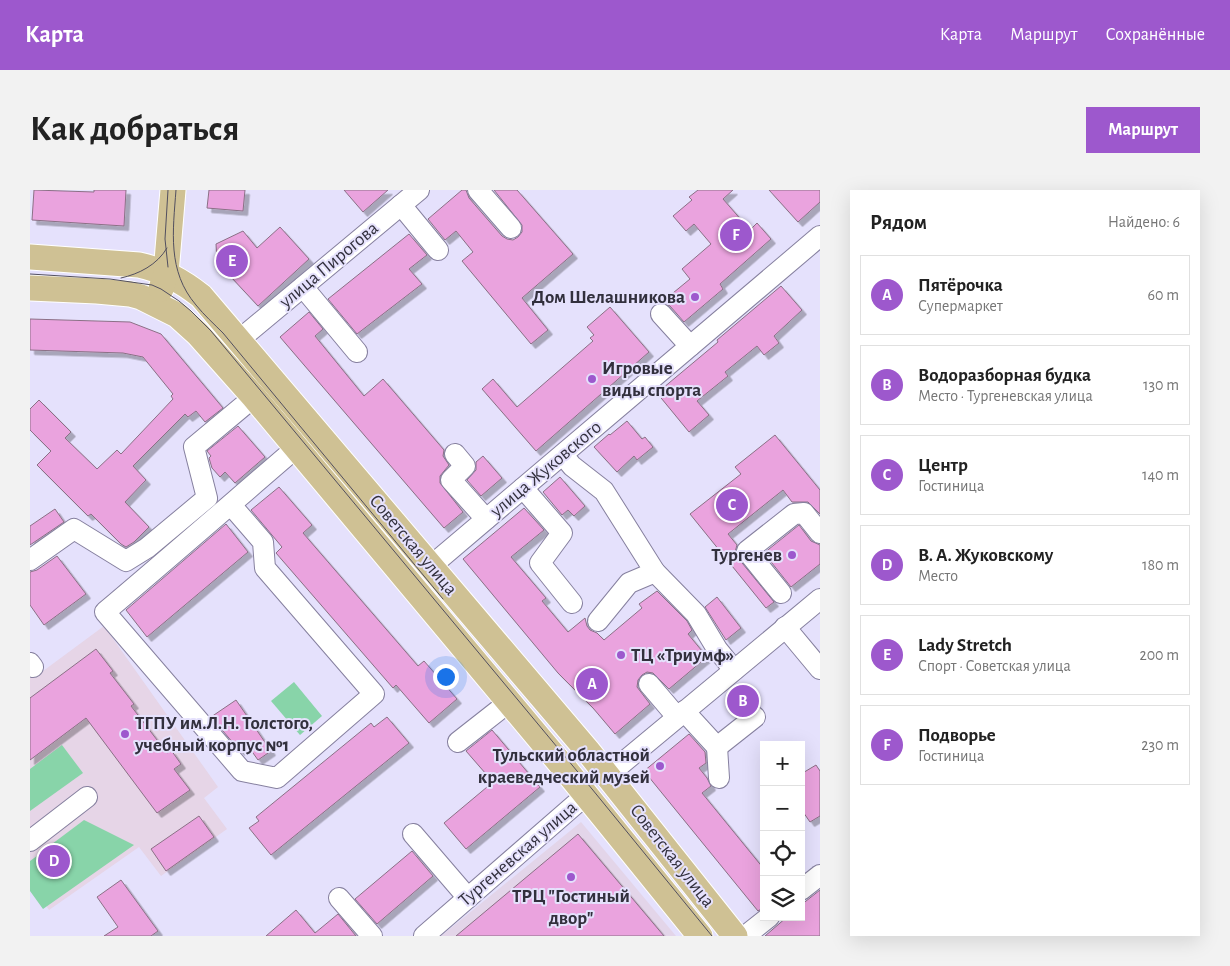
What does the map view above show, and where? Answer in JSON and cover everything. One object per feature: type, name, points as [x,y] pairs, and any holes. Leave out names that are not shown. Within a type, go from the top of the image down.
[{"type":"main road","points":[[156,303],[166,273],[173,190]]},
{"type":"main road","name":"Советская улица","points":[[30,257],[139,265],[166,273],[201,296],[608,775],[735,936]]},
{"type":"main road","name":"Советская улица","points":[[30,288],[130,294],[156,303],[177,315],[198,334],[254,398],[586,794],[700,936]]},
{"type":"main road","name":"Тургеневская улица","points":[[586,794],[608,775]]},
{"type":"street","name":"улица Пирогова","points":[[239,340],[420,190]]},
{"type":"street","points":[[478,190],[510,228]]},
{"type":"street","points":[[401,206],[438,250]]},
{"type":"street","name":"улица Жуковского","points":[[431,566],[820,236]]},
{"type":"street","points":[[303,287],[357,352]]},
{"type":"street","points":[[661,314],[690,346]]},
{"type":"street","points":[[30,560],[74,530],[126,561],[147,548],[206,498],[194,447],[254,398]]},
{"type":"street","points":[[231,504],[263,542],[265,568],[374,694],[277,778],[242,771],[105,612],[296,448]]},
{"type":"street","points":[[455,454],[464,466],[451,480],[486,519]]},
{"type":"street","points":[[563,455],[572,466],[604,491],[655,572],[696,614],[717,649],[734,670]]},
{"type":"street","points":[[524,488],[562,533],[540,563],[572,603]]},
{"type":"street","points":[[820,546],[814,539],[820,534],[804,513],[794,514],[748,551],[782,594],[792,622],[820,669]]},
{"type":"street","points":[[598,621],[629,583],[655,572]]},
{"type":"street","name":"Тургеневская улица","points":[[608,775],[820,599]]},
{"type":"street","points":[[649,684],[716,747],[719,778]]},
{"type":"street","points":[[458,742],[509,702]]},
{"type":"street","points":[[716,747],[755,717]]},
{"type":"street","name":"Тургеневская улица","points":[[424,936],[586,794]]},
{"type":"street","points":[[30,841],[87,797]]},
{"type":"street","points":[[413,834],[468,898]]},
{"type":"street","points":[[805,887],[820,875]]},
{"type":"street","points":[[339,898],[372,936]]},
{"type":"street","points":[[746,936],[763,921]]},
{"type":"shaded area","points":[[104,626],[218,787],[204,798],[227,829],[161,876],[139,847],[49,910],[30,882],[30,670],[35,677]]},
{"type":"shaded area","name":"ТРЦ \"Гостиный двор\"","points":[[581,822],[676,936],[441,936]]},
{"type":"green space","points":[[294,682],[322,716],[300,735],[271,701]]},
{"type":"green space","points":[[62,745],[83,773],[30,811],[30,769]]},
{"type":"green space","points":[[84,820],[134,845],[43,909],[30,891],[30,861],[45,850],[49,856],[46,858],[52,867],[61,862],[48,847]]},
{"type":"building","points":[[34,190],[94,192],[94,190],[126,190],[124,226],[32,220]]},
{"type":"building","points":[[209,190],[245,190],[243,211],[207,208]]},
{"type":"building","points":[[344,190],[388,190],[363,212]]},
{"type":"building","points":[[462,190],[466,190],[469,198],[502,236],[513,240],[522,232],[522,225],[494,190],[517,190],[573,254],[522,298],[548,330],[531,344],[462,261],[473,252],[456,231],[445,240],[428,219]]},
{"type":"building","points":[[698,190],[733,190],[723,199],[750,230],[757,223],[771,239],[720,284],[723,289],[684,322],[670,306],[662,302],[690,279],[682,269],[711,244],[694,224],[686,231],[673,216],[692,200],[689,197]]},
{"type":"building","points":[[769,190],[820,190],[820,202],[798,222]]},
{"type":"building","points":[[280,227],[309,259],[258,306],[217,262],[216,244],[243,231],[257,248]]},
{"type":"building","points":[[409,234],[427,255],[409,269],[422,284],[357,334],[328,299]]},
{"type":"building","points":[[781,286],[802,310],[774,336],[779,343],[764,355],[757,346],[725,372],[728,376],[697,401],[709,415],[689,432],[657,393]]},
{"type":"building","points":[[610,307],[649,352],[536,451],[482,389],[493,379],[517,407],[593,341],[590,338],[594,335],[587,327]]},
{"type":"building","points":[[309,312],[323,329],[315,336],[364,396],[383,379],[444,450],[443,456],[449,465],[440,476],[440,483],[463,512],[444,528],[280,337]]},
{"type":"building","points":[[30,319],[130,322],[161,334],[223,408],[205,422],[196,411],[188,417],[185,414],[133,466],[146,480],[125,502],[149,527],[126,547],[91,514],[88,516],[37,465],[51,451],[30,430],[30,409],[39,400],[71,432],[65,438],[97,469],[117,450],[121,454],[173,399],[171,396],[173,394],[143,357],[123,353],[30,350]]},
{"type":"building","points":[[627,421],[642,439],[645,437],[653,447],[637,460],[634,456],[617,472],[594,447]]},
{"type":"building","points":[[238,426],[265,457],[235,483],[225,472],[220,477],[212,468],[209,458],[211,456],[207,451]]},
{"type":"building","points":[[775,435],[820,490],[820,514],[808,502],[792,502],[783,490],[728,534],[737,545],[735,552],[738,558],[774,602],[766,608],[690,514],[741,474],[735,467]]},
{"type":"building","points":[[483,456],[502,478],[481,496],[467,480],[476,470],[476,462]]},
{"type":"building","points":[[560,477],[585,506],[574,516],[568,510],[562,515],[543,492]]},
{"type":"building","points":[[279,487],[312,525],[303,533],[418,666],[424,661],[457,699],[429,723],[396,685],[393,688],[276,553],[282,547],[251,510]]},
{"type":"building","points":[[524,508],[544,530],[511,557],[546,598],[542,601],[568,632],[585,618],[590,630],[597,633],[604,640],[642,608],[639,604],[657,591],[687,621],[692,630],[688,634],[707,657],[669,689],[653,673],[647,672],[642,675],[638,680],[637,687],[650,704],[615,734],[593,708],[558,673],[463,559]]},
{"type":"building","points":[[55,509],[64,522],[30,545],[30,526]]},
{"type":"building","points":[[226,524],[248,552],[147,637],[126,610]]},
{"type":"building","points":[[799,525],[811,541],[820,545],[820,564],[791,587],[764,553]]},
{"type":"building","points":[[57,556],[86,594],[44,625],[30,605],[30,572],[37,570]]},
{"type":"building","points":[[717,597],[741,628],[726,640],[705,607]]},
{"type":"building","name":"ТГПУ им.Л.Н. Толстого, учебный корпус №1","points":[[96,649],[113,671],[110,673],[134,704],[131,706],[167,753],[171,750],[181,764],[174,769],[190,790],[157,813],[86,718],[30,760],[30,698]]},
{"type":"building","points":[[745,691],[754,702],[741,712],[732,701]]},
{"type":"building","points":[[236,700],[271,751],[258,760],[248,746],[240,751],[211,717]]},
{"type":"building","points":[[387,717],[409,743],[271,855],[249,828],[259,821],[256,817],[371,723],[374,727]]},
{"type":"building","points":[[492,730],[540,787],[466,849],[444,823],[493,782],[466,751]]},
{"type":"building","points":[[689,734],[705,752],[706,763],[699,768],[711,786],[702,793],[760,864],[760,910],[758,911],[644,771]]},
{"type":"building","points":[[816,765],[820,771],[820,816],[810,822],[805,815],[805,772]]},
{"type":"building","points":[[199,816],[214,837],[166,871],[151,849]]},
{"type":"building","name":"ТРЦ \"Гостиный двор\"","points":[[578,834],[664,936],[456,936]]},
{"type":"building","points":[[412,851],[433,876],[377,924],[355,899]]},
{"type":"building","points":[[121,880],[158,931],[151,936],[104,936],[118,927],[97,897]]},
{"type":"building","points":[[820,890],[820,936],[765,936],[782,921],[805,921],[805,902]]},
{"type":"building","points":[[296,910],[315,933],[338,914],[356,936],[266,936]]},
{"type":"tram line","points":[[168,190],[165,239],[168,267]]},
{"type":"tram line","points":[[176,190],[174,250],[180,278],[187,292],[199,309],[223,333],[443,599]]},
{"type":"tram line","points":[[121,278],[147,268],[167,248]]},
{"type":"tram line","points":[[30,274],[110,279],[152,285],[161,289],[191,311],[211,331],[712,936]]},
{"type":"place","name":"Подворье","points":[[736,235]]},
{"type":"place","name":"Lady Stretch","points":[[232,261]]},
{"type":"place","name":"Дом Шелашникова","points":[[695,297]]},
{"type":"place","name":"Игровые виды спорта","points":[[592,379]]},
{"type":"place","name":"Центр","points":[[732,505]]},
{"type":"place","name":"Тургенев","points":[[792,555]]},
{"type":"place","name":"ТЦ «Триумф»","points":[[621,655]]},
{"type":"place","name":"Пятёрочка","points":[[592,684]]},
{"type":"place","name":"Водоразборная будка","points":[[743,701]]},
{"type":"place","name":"ТГПУ им.Л.Н. Толстого, учебный корпус №1","points":[[125,734]]},
{"type":"place","name":"Тульский областной краеведческий музей","points":[[660,766]]},
{"type":"place","name":"В. А. Жуковскому","points":[[54,861]]},
{"type":"place","name":"ТРЦ \"Гостиный двор\"","points":[[571,877]]}]
